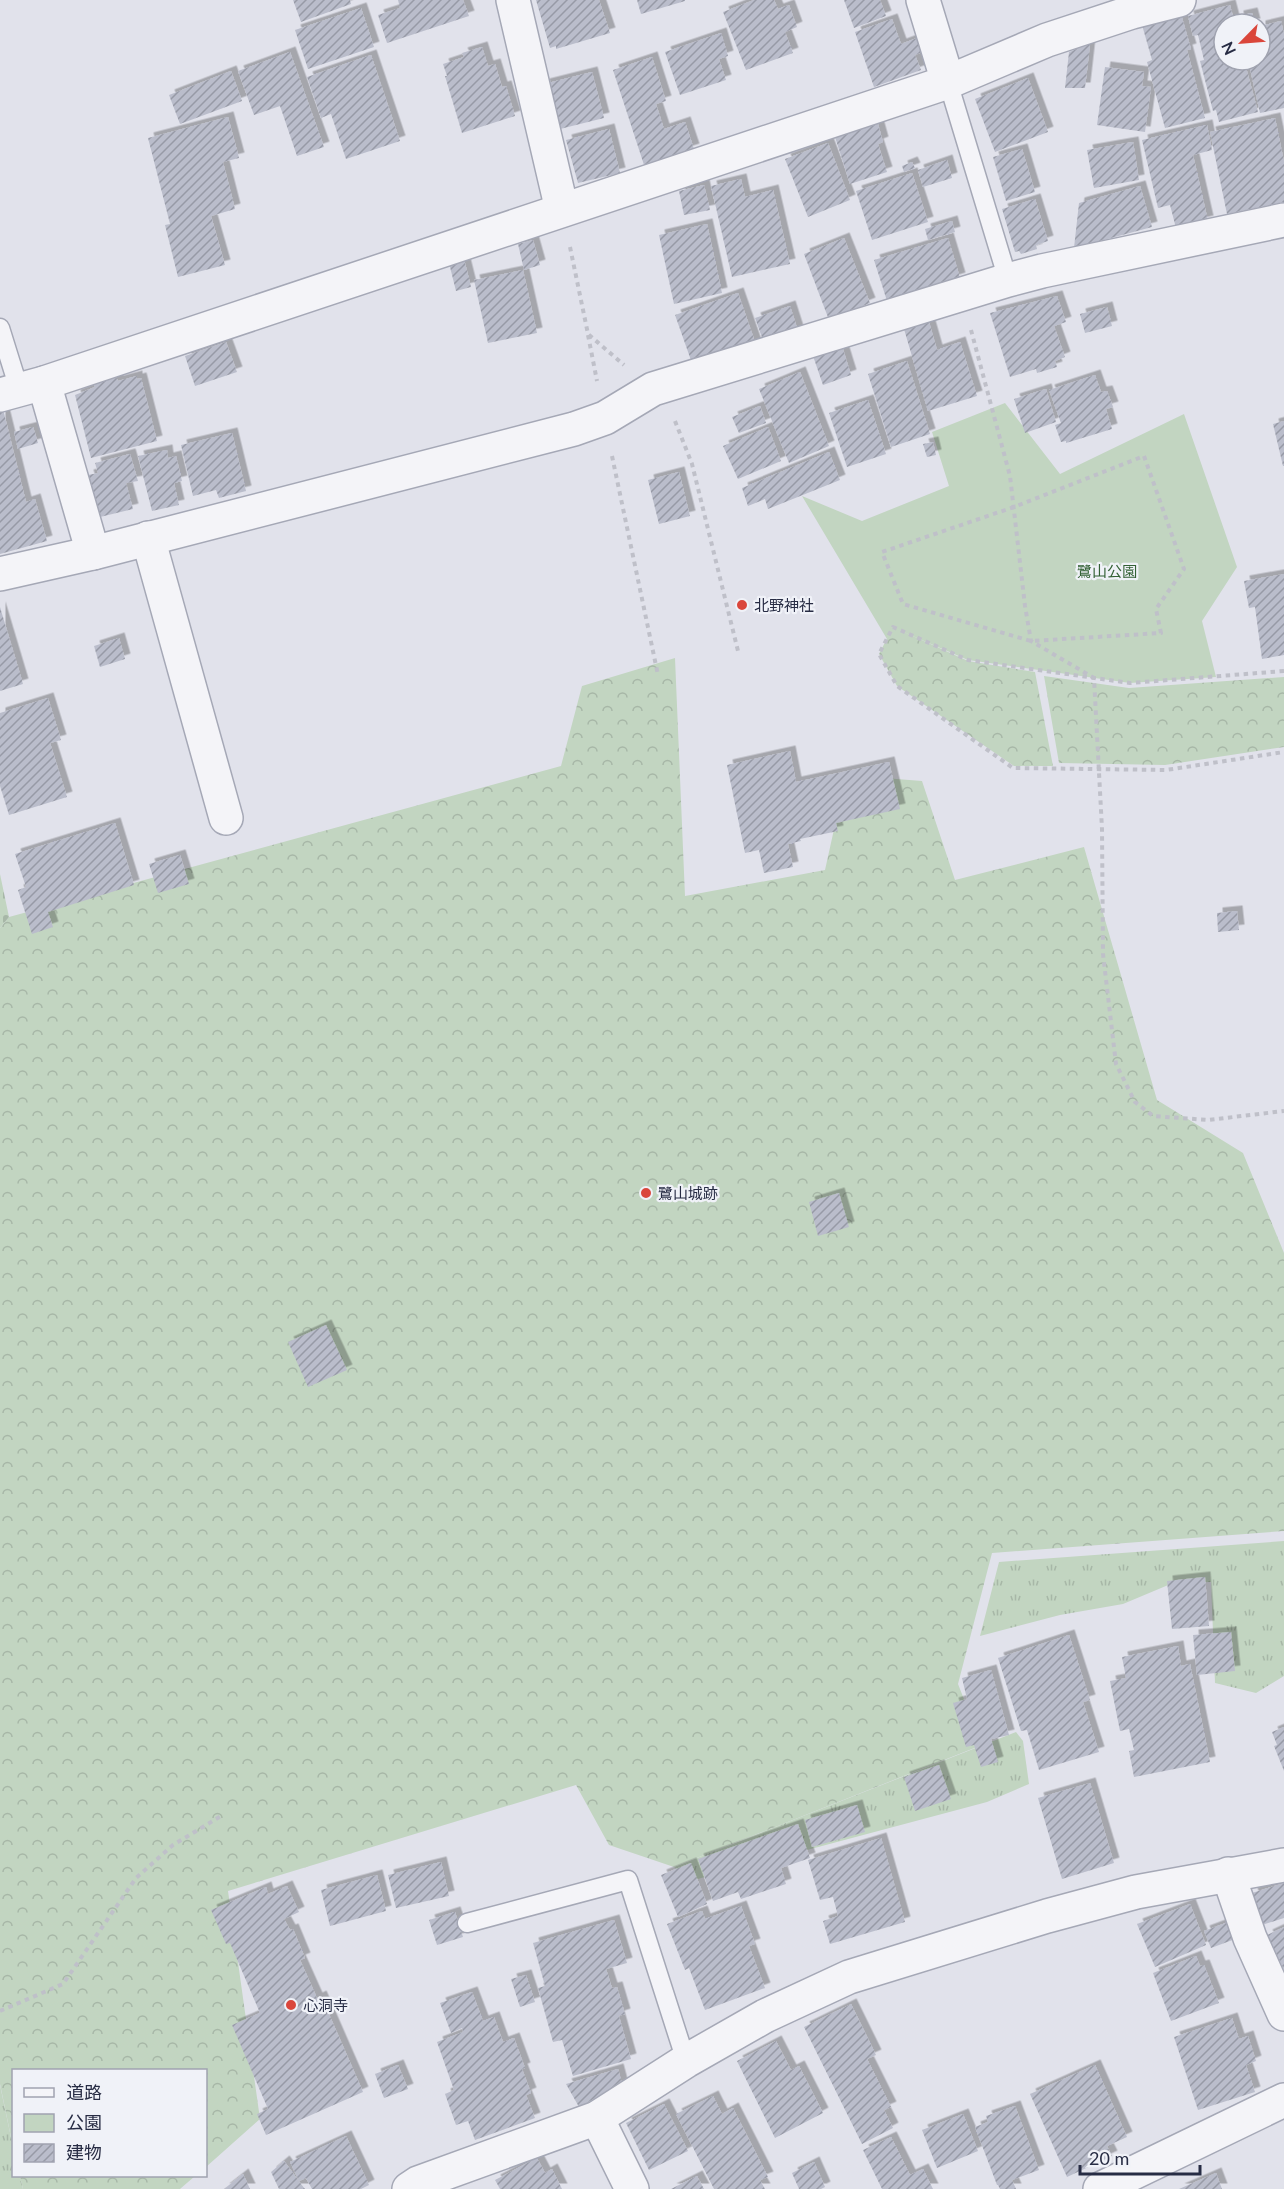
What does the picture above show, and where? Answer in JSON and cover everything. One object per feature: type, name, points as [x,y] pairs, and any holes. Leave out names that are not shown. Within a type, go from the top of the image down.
[{"type":"street","points":[[513,0],[562,210]]},
{"type":"street","points":[[923,0],[948,82]]},
{"type":"street","points":[[93,553],[21,389],[948,82],[1047,40],[1132,12],[1179,0]]},
{"type":"street","points":[[0,574],[93,553],[574,429],[605,418],[653,389],[1008,280],[1053,268],[1284,220]]},
{"type":"street","points":[[148,538],[226,818]]},
{"type":"street","points":[[409,2189],[418,2183],[597,2118],[686,2061],[765,2016],[849,1977],[1047,1916],[1136,1892],[1284,1865]]},
{"type":"street","points":[[1228,1874],[1250,1938],[1284,2014]]},
{"type":"street","points":[[1100,2189],[1284,2100]]},
{"type":"street","points":[[597,2118],[632,2189]]},
{"type":"lane","points":[[948,82],[1008,280]]},
{"type":"lane","points":[[0,328],[21,389]]},
{"type":"lane","points":[[467,1923],[628,1880],[686,2061]]},
{"type":"path","points":[[962,294],[1010,476],[1024,606],[1031,641]]},
{"type":"path","points":[[588,334],[658,675]]},
{"type":"path","points":[[1031,641],[1161,633],[1156,609],[1184,569],[1144,456],[1014,507],[882,552],[903,604],[1031,641],[1094,678]]},
{"type":"path","points":[[1284,671],[1130,683],[968,660],[893,627],[879,654],[897,686],[1013,768],[1166,770],[1284,752]]},
{"type":"path","points":[[1094,678],[1097,769],[1102,829],[1103,954],[1116,1064],[1135,1102],[1153,1116],[1208,1120],[1284,1112]]},
{"type":"path","points":[[0,2011],[63,1984],[136,1878],[173,1845],[221,1816]]},
{"type":"green space","name":"鷺山公園","points":[[1005,403],[1060,474],[1184,414],[1237,567],[1202,621],[1216,677],[1130,683],[968,660],[894,628],[887,639],[802,496],[862,521],[949,486],[932,432]]},
{"type":"green space","points":[[893,627],[968,661],[1035,672],[1053,766],[1014,766],[897,686],[879,654]]},
{"type":"green space","points":[[675,658],[685,896],[825,870],[846,775],[922,781],[955,880],[1084,847],[1157,1100],[1243,1153],[1284,1253],[1284,1531],[992,1553],[958,1684],[982,1745],[674,1867],[609,1845],[576,1785],[228,1891],[260,2119],[207,2166],[207,2069],[12,2069],[12,2142],[0,2084],[0,928],[9,917],[561,766],[582,686]]},
{"type":"green space","points":[[1044,676],[1129,688],[1284,677],[1284,747],[1165,765],[1059,763]]},
{"type":"green space","points":[[0,874],[9,917],[0,928]]},
{"type":"green space","points":[[1284,1541],[1284,1676],[1256,1693],[1215,1683],[1211,1582],[1173,1583],[1123,1604],[1060,1615],[980,1636],[999,1562]]},
{"type":"green space","points":[[1016,1732],[1023,1741],[1029,1784],[987,1802],[694,1880],[674,1867]]},
{"type":"green space","points":[[0,2085],[12,2142],[12,2177],[20,2177],[23,2189],[0,2189]]},
{"type":"green space","points":[[20,2177],[194,2177],[180,2189],[23,2189]]},
{"type":"building","points":[[293,0],[350,0],[351,4],[301,22]]},
{"type":"building","points":[[398,0],[463,0],[469,16],[387,43],[378,15],[400,8]]},
{"type":"building","points":[[536,0],[599,0],[610,33],[556,49],[556,46],[550,48]]},
{"type":"building","points":[[637,0],[685,0],[685,1],[641,14]]},
{"type":"building","points":[[754,0],[774,0],[778,9],[789,5],[797,27],[785,32],[793,53],[746,70],[723,12]]},
{"type":"building","points":[[844,0],[880,0],[886,16],[854,28]]},
{"type":"building","points":[[1230,5],[1232,12],[1212,12],[1212,72],[1247,72],[1258,112],[1219,122],[1216,110],[1213,111],[1200,61],[1204,60],[1198,35],[1193,36],[1188,16]]},
{"type":"building","points":[[361,8],[374,47],[308,69],[295,30]]},
{"type":"building","points":[[1181,14],[1191,49],[1187,50],[1205,118],[1165,128],[1147,62],[1152,60],[1142,25]]},
{"type":"building","points":[[892,19],[901,44],[917,38],[922,52],[915,55],[921,70],[874,87],[855,32]]},
{"type":"building","points":[[1281,21],[1284,34],[1284,108],[1260,113],[1251,72],[1272,72],[1272,23]]},
{"type":"building","points":[[721,33],[728,56],[719,59],[726,80],[680,95],[665,52]]},
{"type":"building","points":[[1090,44],[1085,88],[1065,88],[1069,52]]},
{"type":"building","points":[[482,47],[488,66],[495,64],[502,87],[506,86],[515,116],[462,133],[443,64],[464,57],[462,53]]},
{"type":"building","points":[[290,52],[324,147],[297,156],[280,106],[254,115],[238,71]]},
{"type":"building","points":[[371,55],[400,141],[346,159],[331,114],[321,118],[307,77]]},
{"type":"building","points":[[652,57],[666,101],[656,104],[664,129],[685,122],[694,149],[644,165],[613,70]]},
{"type":"building","points":[[1105,67],[1144,72],[1142,86],[1151,87],[1145,132],[1097,125]]},
{"type":"building","points":[[231,71],[242,101],[180,124],[169,95]]},
{"type":"building","points":[[592,72],[604,118],[556,130],[544,84]]},
{"type":"building","points":[[1028,78],[1048,132],[995,152],[975,99]]},
{"type":"building","points":[[228,117],[239,158],[223,162],[235,209],[211,216],[225,265],[178,277],[165,225],[170,224],[148,138]]},
{"type":"building","points":[[1275,118],[1284,162],[1284,202],[1227,214],[1210,132]]},
{"type":"building","points":[[878,124],[883,142],[878,144],[887,172],[850,184],[835,137]]},
{"type":"building","points":[[1207,125],[1212,150],[1193,155],[1208,221],[1176,228],[1170,205],[1158,208],[1142,140]]},
{"type":"building","points":[[609,129],[620,173],[578,183],[566,140]]},
{"type":"building","points":[[1133,142],[1139,180],[1094,188],[1087,150]]},
{"type":"building","points":[[828,143],[850,200],[808,217],[785,159]]},
{"type":"building","points":[[1022,149],[1035,192],[1006,201],[993,157]]},
{"type":"building","points":[[947,160],[952,178],[923,187],[918,170]]},
{"type":"building","points":[[912,162],[915,168],[904,172],[902,166]]},
{"type":"building","points":[[912,173],[928,222],[872,240],[856,191]]},
{"type":"building","points":[[741,179],[745,197],[773,190],[790,264],[732,277],[711,186]]},
{"type":"building","points":[[704,185],[710,210],[684,215],[679,191]]},
{"type":"building","points":[[1140,186],[1152,227],[1074,248],[1079,203]]},
{"type":"building","points":[[1035,199],[1048,241],[1036,245],[1037,249],[1021,254],[1019,251],[1015,252],[1002,209]]},
{"type":"building","points":[[952,221],[955,232],[928,240],[925,229]]},
{"type":"building","points":[[707,224],[722,293],[674,304],[659,235]]},
{"type":"building","points":[[844,238],[870,303],[829,320],[804,254]]},
{"type":"building","points":[[948,238],[960,278],[887,301],[874,260]]},
{"type":"building","points":[[533,240],[540,265],[524,270],[518,244]]},
{"type":"building","points":[[464,259],[471,287],[456,291],[449,263]]},
{"type":"building","points":[[523,270],[537,333],[488,343],[474,280]]},
{"type":"building","points":[[738,293],[756,345],[693,366],[675,315]]},
{"type":"building","points":[[1057,296],[1066,322],[1054,326],[1065,357],[1055,361],[1057,367],[1037,373],[1036,369],[1010,377],[990,313]]},
{"type":"building","points":[[790,306],[798,331],[764,343],[755,318]]},
{"type":"building","points":[[1107,307],[1112,326],[1085,333],[1080,314]]},
{"type":"building","points":[[929,322],[937,350],[960,342],[977,396],[928,411],[904,329]]},
{"type":"building","points":[[226,342],[237,372],[195,386],[185,356]]},
{"type":"building","points":[[842,346],[851,375],[823,385],[813,356]]},
{"type":"building","points":[[907,361],[930,434],[891,447],[868,374]]},
{"type":"building","points":[[800,372],[829,446],[789,463],[759,389]]},
{"type":"building","points":[[1095,375],[1101,392],[1107,391],[1113,407],[1106,409],[1112,429],[1066,443],[1066,441],[1061,442],[1055,425],[1061,423],[1049,390]]},
{"type":"building","points":[[137,376],[137,379],[141,378],[157,441],[91,458],[75,395],[95,387],[93,383],[116,377],[118,381]]},
{"type":"building","points":[[1046,389],[1056,422],[1025,433],[1014,399]]},
{"type":"building","points":[[868,400],[886,454],[847,467],[829,413]]},
{"type":"building","points":[[760,406],[766,423],[739,433],[732,417]]},
{"type":"building","points":[[3,409],[26,502],[35,499],[47,541],[0,554],[0,410]]},
{"type":"building","points":[[1284,421],[1284,466],[1283,466],[1273,424]]},
{"type":"building","points":[[33,427],[38,443],[18,449],[14,432]]},
{"type":"building","points":[[768,427],[781,461],[738,479],[723,446]]},
{"type":"building","points":[[232,433],[246,491],[219,498],[216,490],[193,496],[181,445]]},
{"type":"building","points":[[933,442],[936,455],[927,457],[923,444]]},
{"type":"building","points":[[167,450],[168,458],[176,456],[182,481],[174,483],[179,505],[152,511],[138,456]]},
{"type":"building","points":[[829,452],[840,480],[768,509],[765,499],[748,506],[742,488]]},
{"type":"building","points":[[130,454],[138,481],[126,483],[133,509],[100,517],[88,475],[98,473],[95,463]]},
{"type":"building","points":[[679,472],[690,516],[659,524],[648,480]]},
{"type":"building","points":[[1284,574],[1284,655],[1262,659],[1255,607],[1249,608],[1244,581]]},
{"type":"building","points":[[0,607],[23,684],[0,691]]},
{"type":"building","points":[[119,638],[125,659],[100,667],[94,646]]},
{"type":"building","points":[[48,698],[61,740],[50,743],[67,797],[9,815],[0,786],[0,713]]},
{"type":"building","points":[[790,751],[796,782],[889,762],[900,809],[836,823],[838,831],[800,839],[801,841],[788,844],[793,867],[764,873],[759,850],[745,853],[727,765]]},
{"type":"building","points":[[115,823],[134,885],[48,912],[53,927],[32,934],[18,890],[26,887],[15,854]]},
{"type":"building","points":[[180,855],[189,884],[158,893],[149,864]]},
{"type":"building","points":[[1237,911],[1239,930],[1218,932],[1217,913]]},
{"type":"building","points":[[839,1193],[849,1227],[818,1236],[809,1202]]},
{"type":"building","points":[[326,1325],[347,1370],[308,1387],[288,1342]]},
{"type":"building","points":[[1205,1577],[1209,1626],[1172,1629],[1167,1581]]},
{"type":"building","points":[[1231,1632],[1235,1671],[1197,1675],[1193,1635]]},
{"type":"building","points":[[1069,1635],[1090,1700],[1083,1702],[1099,1752],[1039,1770],[1027,1730],[1021,1731],[998,1658]]},
{"type":"building","points":[[1178,1646],[1181,1666],[1190,1664],[1210,1762],[1134,1777],[1129,1751],[1134,1750],[1129,1729],[1120,1731],[1110,1681],[1126,1678],[1122,1657]]},
{"type":"building","points":[[991,1670],[1009,1735],[991,1739],[998,1762],[981,1767],[974,1745],[966,1747],[953,1703],[967,1699],[962,1678]]},
{"type":"building","points":[[1284,1727],[1284,1771],[1274,1746],[1277,1745],[1272,1732]]},
{"type":"building","points":[[939,1765],[951,1799],[915,1811],[904,1777]]},
{"type":"building","points":[[1090,1783],[1114,1863],[1062,1879],[1038,1798]]},
{"type":"building","points":[[857,1805],[865,1832],[812,1847],[805,1820]]},
{"type":"building","points":[[798,1824],[810,1858],[781,1868],[786,1884],[741,1899],[738,1892],[713,1901],[698,1859]]},
{"type":"building","points":[[881,1838],[905,1922],[830,1944],[823,1921],[838,1916],[833,1897],[820,1900],[808,1860]]},
{"type":"building","points":[[441,1862],[449,1896],[396,1908],[388,1875]]},
{"type":"building","points":[[691,1863],[707,1904],[678,1917],[661,1875]]},
{"type":"building","points":[[377,1875],[386,1911],[330,1926],[321,1890]]},
{"type":"building","points":[[1284,1883],[1284,1918],[1262,1925],[1252,1893]]},
{"type":"building","name":"心洞寺","points":[[287,1886],[299,1912],[284,1919],[290,1930],[293,1929],[305,1958],[300,1960],[317,1998],[321,1996],[363,2092],[266,2135],[257,2114],[268,2109],[232,2025],[260,2013],[230,1943],[226,1944],[211,1910],[266,1887],[268,1894]]},
{"type":"building","points":[[1190,1904],[1206,1945],[1155,1967],[1137,1924]]},
{"type":"building","points":[[741,1906],[755,1944],[749,1946],[765,1988],[705,2010],[689,1968],[685,1970],[667,1924],[702,1911],[705,1919]]},
{"type":"building","points":[[455,1912],[463,1937],[437,1945],[429,1920]]},
{"type":"building","points":[[614,1920],[627,1963],[606,1969],[612,1988],[617,1987],[625,2014],[619,2016],[631,2059],[573,2076],[562,2040],[553,2042],[538,1988],[545,1986],[533,1943]]},
{"type":"building","points":[[1231,1921],[1238,1938],[1211,1948],[1204,1931]]},
{"type":"building","points":[[1284,1927],[1284,1970],[1267,1935]]},
{"type":"building","points":[[1196,1956],[1200,1966],[1204,1965],[1219,2003],[1171,2021],[1153,1973]]},
{"type":"building","points":[[526,1975],[535,2002],[520,2007],[511,1979]]},
{"type":"building","points":[[472,1992],[483,2021],[494,2017],[503,2042],[514,2038],[525,2068],[522,2069],[531,2093],[526,2095],[535,2118],[475,2140],[468,2121],[456,2125],[445,2094],[454,2090],[437,2042],[463,2032],[462,2028],[451,2033],[440,2003]]},
{"type":"building","points":[[851,2004],[876,2055],[867,2059],[891,2107],[884,2110],[893,2128],[862,2144],[804,2027]]},
{"type":"building","points":[[1232,2018],[1239,2039],[1248,2036],[1256,2061],[1246,2065],[1255,2092],[1198,2110],[1174,2037]]},
{"type":"building","points":[[776,2041],[791,2070],[799,2066],[823,2113],[775,2138],[737,2061]]},
{"type":"building","points":[[398,2065],[408,2089],[384,2098],[375,2074]]},
{"type":"building","points":[[1095,2065],[1127,2137],[1107,2146],[1112,2156],[1067,2177],[1030,2094]]},
{"type":"building","points":[[618,2069],[622,2084],[579,2107],[566,2084]]},
{"type":"building","points":[[713,2096],[722,2114],[733,2108],[768,2177],[760,2180],[765,2189],[714,2189],[676,2114]]},
{"type":"building","points":[[664,2104],[688,2151],[649,2170],[626,2123]]},
{"type":"building","points":[[1015,2106],[1039,2170],[1012,2180],[1016,2189],[1000,2189],[975,2127],[988,2122],[986,2116]]},
{"type":"building","points":[[963,2114],[978,2151],[937,2168],[922,2130]]},
{"type":"building","points":[[346,2136],[369,2185],[361,2189],[312,2189],[306,2178],[299,2181],[290,2162]]},
{"type":"building","points":[[891,2137],[910,2175],[923,2169],[933,2189],[882,2189],[863,2150]]},
{"type":"building","points":[[537,2158],[545,2173],[552,2169],[562,2189],[500,2189],[495,2180]]},
{"type":"building","points":[[284,2161],[305,2189],[279,2189],[271,2172]]},
{"type":"building","points":[[814,2162],[825,2187],[799,2189],[792,2173]]},
{"type":"building","points":[[1216,2173],[1222,2189],[1179,2189]]},
{"type":"building","points":[[243,2174],[250,2189],[224,2189]]},
{"type":"building","points":[[697,2176],[704,2189],[671,2189]]},
{"type":"place","name":"北野神社","points":[[742,605]]},
{"type":"place","name":"鷺山城跡","points":[[646,1193]]},
{"type":"place","name":"心洞寺","points":[[291,2005]]}]
